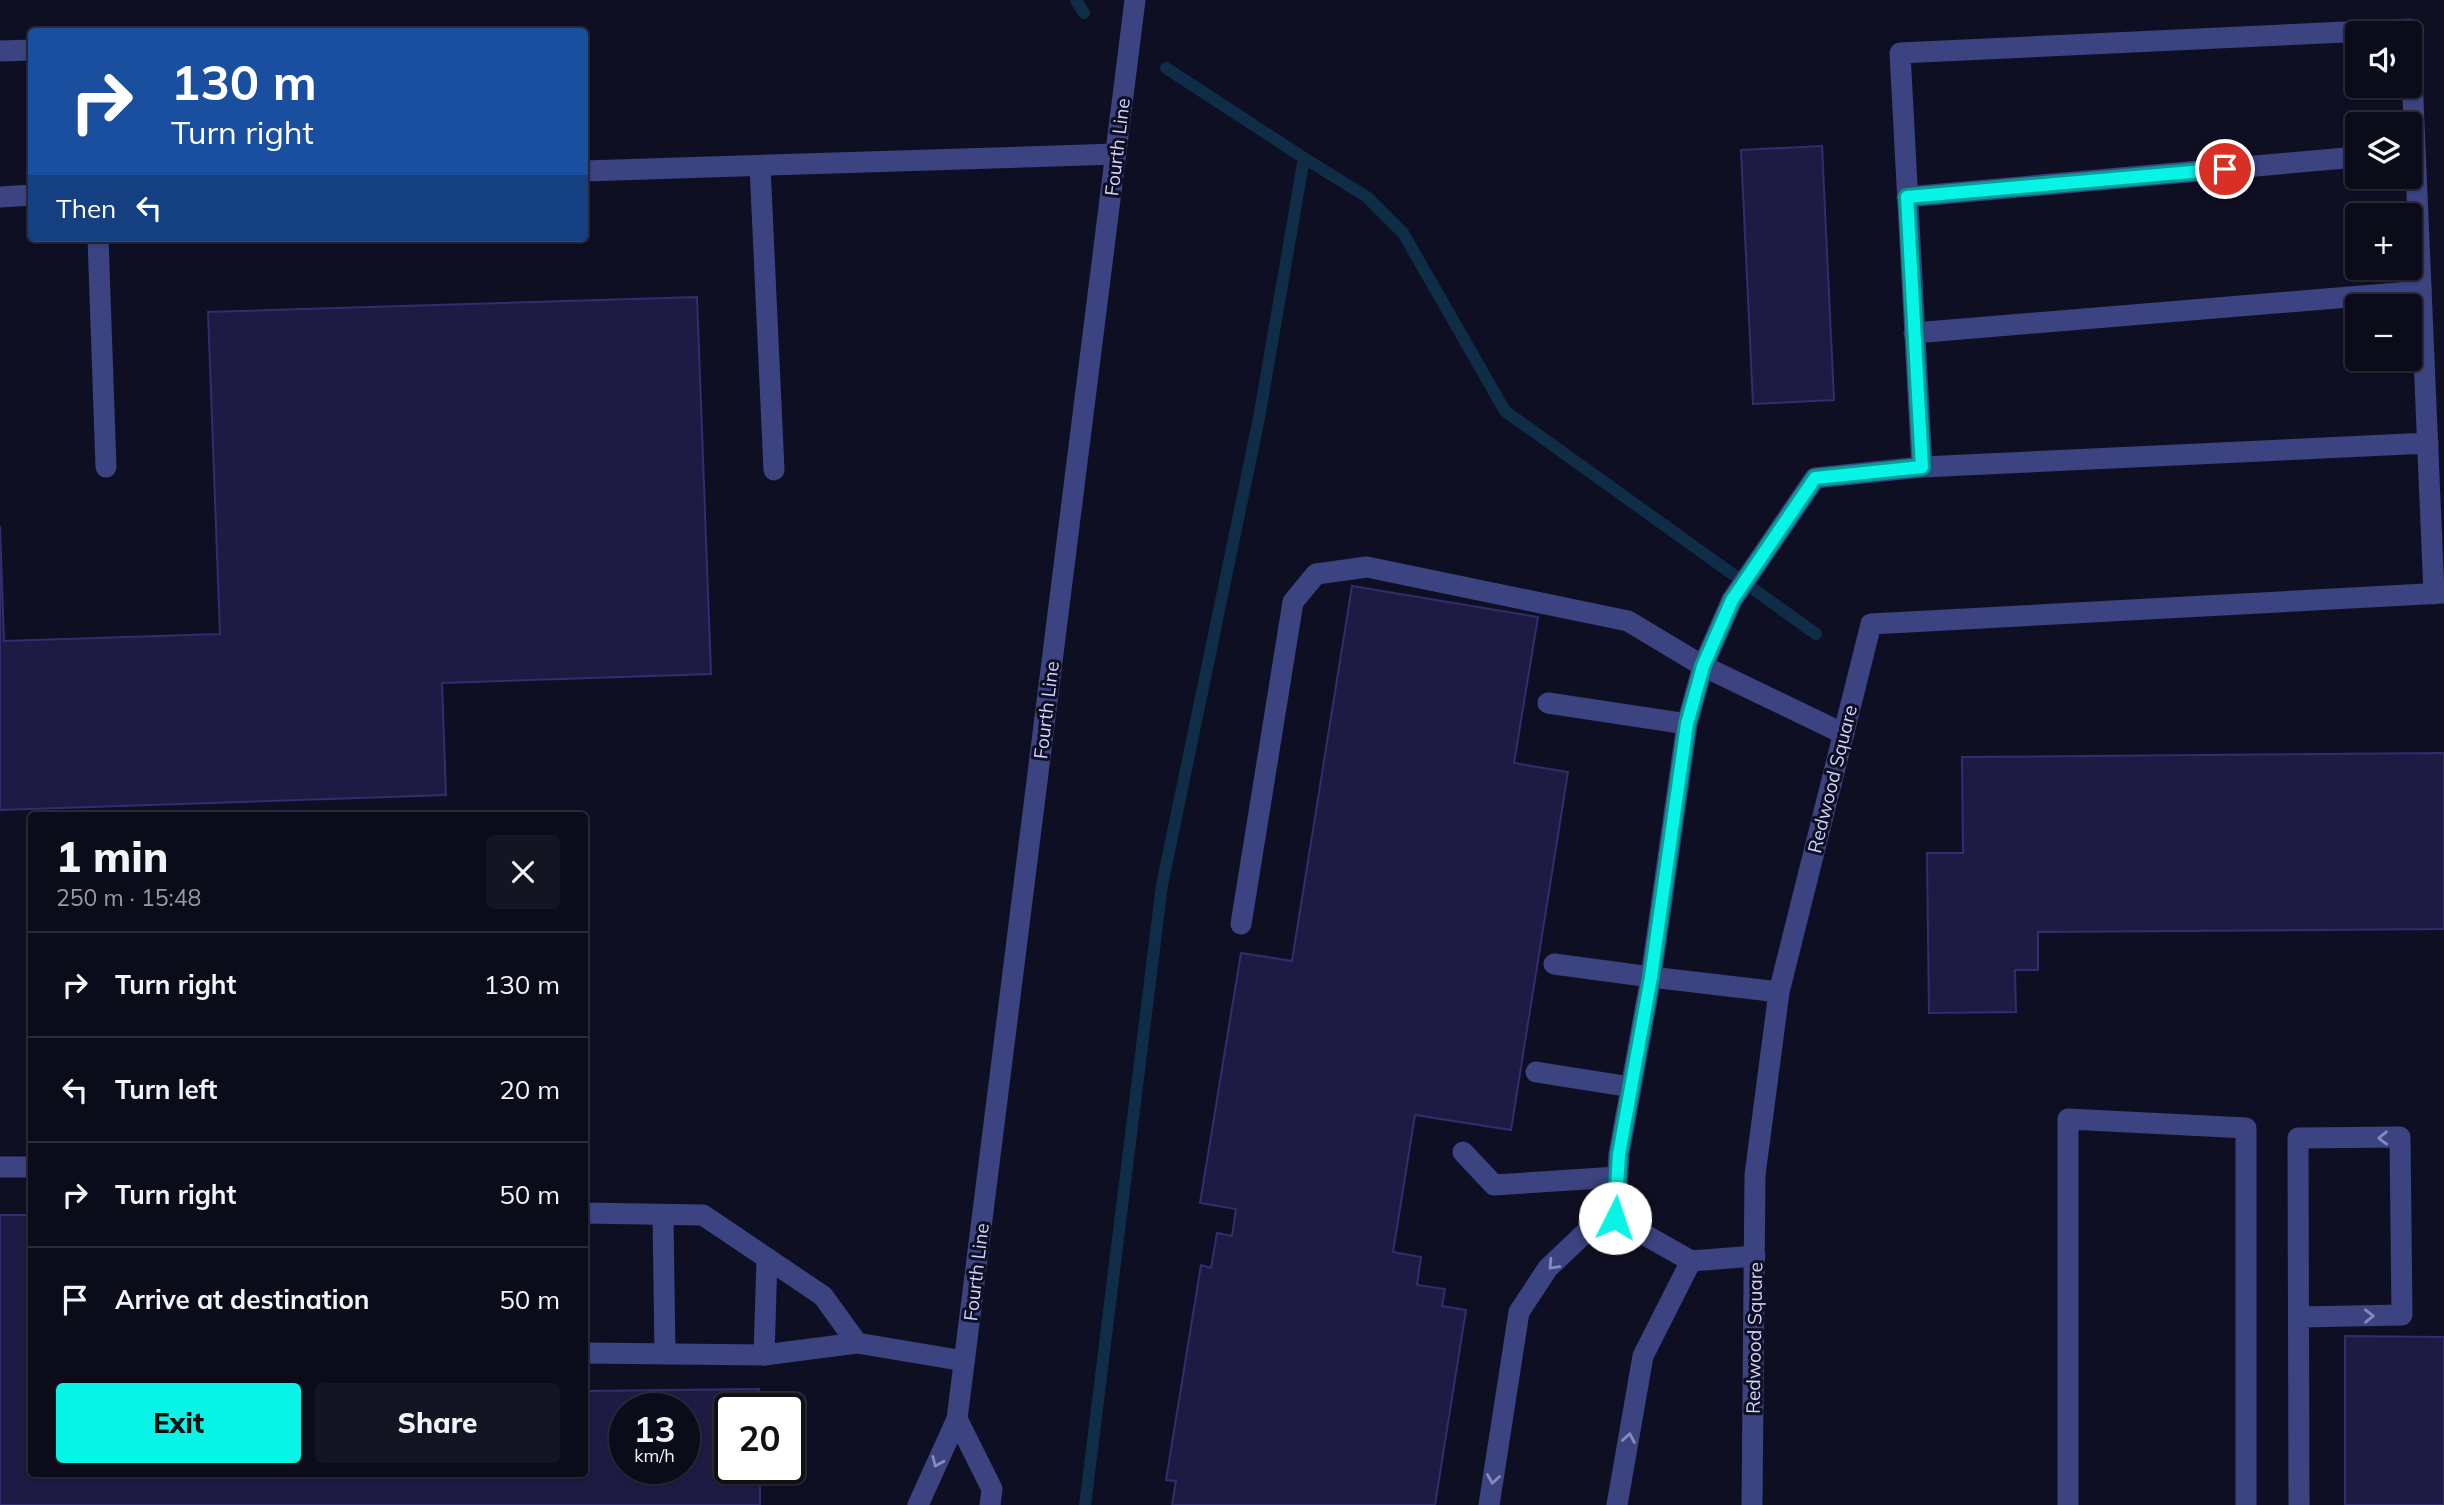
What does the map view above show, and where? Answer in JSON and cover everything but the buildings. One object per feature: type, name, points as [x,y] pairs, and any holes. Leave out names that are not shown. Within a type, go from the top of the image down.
[{"type":"street","name":"Fourth Line","points":[[918,1505],[957,1419],[1135,0]]},
{"type":"street","points":[[1922,467],[1900,53],[2410,29],[2412,112]]},
{"type":"street","points":[[0,51],[28,50]]},
{"type":"street","points":[[588,171],[1116,154]]},
{"type":"street","points":[[1907,197],[2345,157]]},
{"type":"street","points":[[760,166],[774,470]]},
{"type":"street","points":[[2415,189],[2428,443],[2439,594]]},
{"type":"street","points":[[0,197],[28,195]]},
{"type":"street","points":[[97,242],[106,467]]},
{"type":"street","points":[[1914,334],[2421,292]]},
{"type":"street","points":[[1615,1218],[1617,1177],[1651,977],[1687,724],[1703,666],[1732,600],[1815,478],[1922,467],[2428,443]]},
{"type":"street","points":[[1241,924],[1293,602],[1317,574],[1367,566],[1628,621],[1703,666],[1844,734]]},
{"type":"street","name":"Redwood Square","points":[[1752,1505],[1755,1175],[1779,992],[1871,624],[2439,594]]},
{"type":"street","points":[[1548,703],[1687,724]]},
{"type":"street","points":[[1554,964],[1779,992]]},
{"type":"street","points":[[1536,1072],[1632,1087]]},
{"type":"street","points":[[2068,1505],[2068,1119],[2246,1128],[2245,1505]]},
{"type":"street","points":[[2299,1505],[2301,1317],[2298,1138],[2400,1137],[2402,1315],[2301,1317]]},
{"type":"street","points":[[1463,1152],[1494,1185],[1617,1177]]},
{"type":"street","points":[[0,1167],[28,1167]]},
{"type":"street","points":[[588,1213],[703,1215],[823,1296],[857,1343]]},
{"type":"street","points":[[663,1215],[665,1354]]},
{"type":"street","points":[[1615,1218],[1691,1261],[1755,1256]]},
{"type":"street","points":[[1489,1505],[1519,1312],[1548,1268],[1586,1232],[1615,1218]]},
{"type":"street","points":[[764,1355],[767,1258]]},
{"type":"street","points":[[1617,1505],[1643,1356],[1691,1261]]},
{"type":"street","points":[[588,1353],[764,1355],[857,1343],[964,1361]]},
{"type":"street","points":[[957,1419],[992,1489],[990,1505]]},
{"type":"waterway","points":[[1076,0],[1084,13]]},
{"type":"waterway","points":[[1085,1505],[1162,885],[1259,418],[1304,158],[1166,68]]},
{"type":"waterway","points":[[1304,158],[1367,197],[1403,233],[1505,411],[1816,634]]},
{"type":"route","points":[[1615,1218],[1619,1154],[1651,977],[1687,724],[1703,666],[1732,600],[1815,478],[1922,467],[1907,197],[2225,169]]}]
